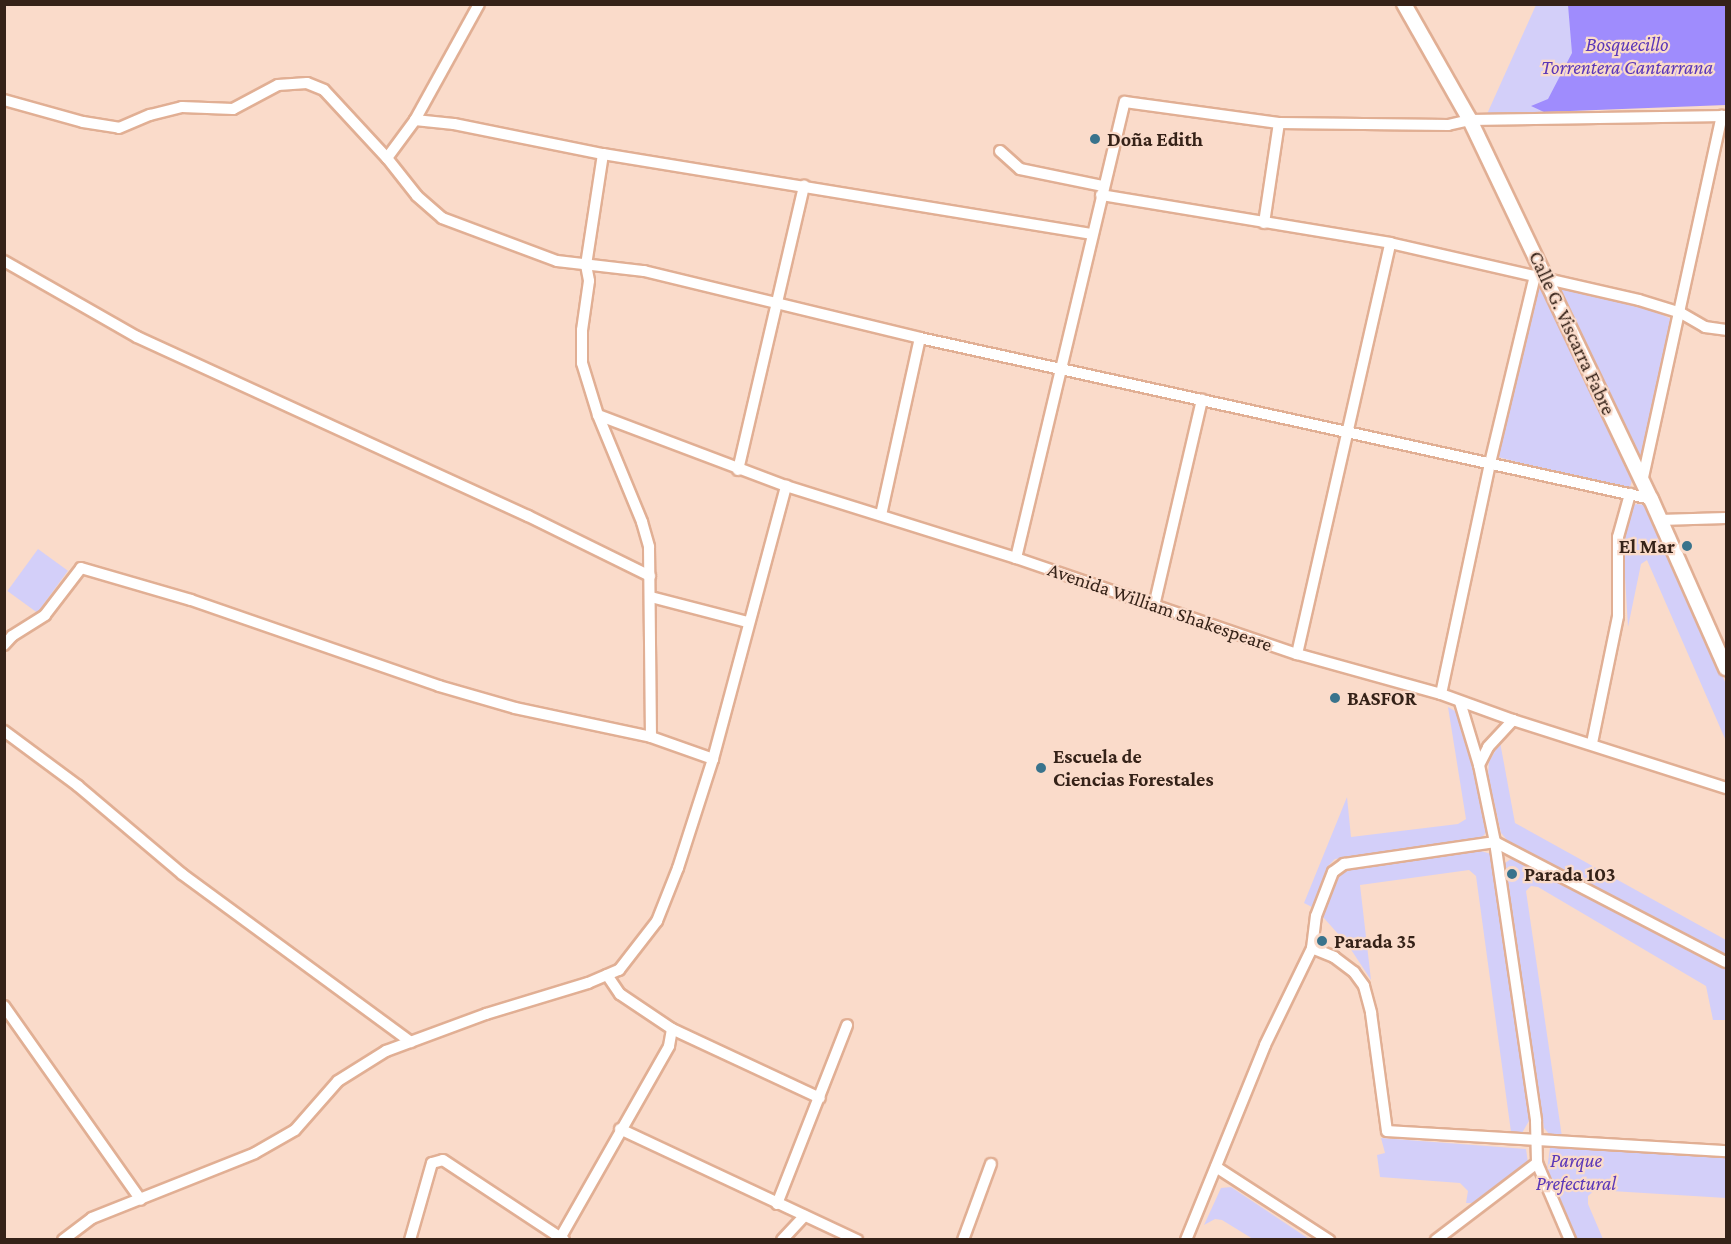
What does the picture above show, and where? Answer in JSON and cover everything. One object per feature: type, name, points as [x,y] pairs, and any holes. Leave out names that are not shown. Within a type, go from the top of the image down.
[{"type":"street","points":[[387,158],[415,120],[479,4]]},
{"type":"street","name":"Calle G. Viscarra Fabre","points":[[1404,4],[1470,120],[1541,277],[1651,499],[1726,668]]},
{"type":"street","points":[[4,100],[84,122],[119,128],[150,115],[182,107],[233,109],[278,85],[307,83],[324,90],[387,158],[417,196],[442,218],[557,261],[644,271],[920,338],[1651,499]]},
{"type":"street","points":[[1016,558],[1125,102],[1279,123],[1449,125],[1470,120],[1724,116],[1642,482]]},
{"type":"street","points":[[415,120],[454,124],[603,154],[1092,234]]},
{"type":"street","points":[[1264,223],[1279,123]]},
{"type":"street","points":[[1000,151],[1020,169],[1102,191],[1264,223],[1390,243],[1541,277],[1680,313],[1705,327],[1726,330]]},
{"type":"street","points":[[603,154],[586,265],[589,281],[582,330],[582,363],[598,415],[642,522],[649,547],[651,737]]},
{"type":"street","points":[[738,470],[804,186]]},
{"type":"street","points":[[1297,654],[1390,243]]},
{"type":"street","points":[[4,261],[137,337],[528,516],[650,576]]},
{"type":"street","points":[[1441,694],[1490,463],[1541,277]]},
{"type":"street","points":[[881,515],[920,338]]},
{"type":"street","points":[[1154,606],[1202,400]]},
{"type":"street","name":"Avenida William Shakespeare","points":[[598,415],[738,470],[786,486],[1016,558],[1297,654],[1441,694],[1513,720],[1592,743],[1726,788]]},
{"type":"street","points":[[63,1239],[92,1218],[141,1200],[203,1171],[255,1153],[295,1130],[338,1081],[386,1051],[619,970],[657,921],[714,759],[748,622],[786,486]]},
{"type":"street","points":[[1592,743],[1618,615],[1618,537],[1630,494]]},
{"type":"street","points":[[1660,520],[1726,518]]},
{"type":"street","points":[[4,645],[12,636],[45,615],[81,568],[191,600],[439,686],[515,708],[651,737],[714,759]]},
{"type":"street","points":[[651,597],[748,622]]},
{"type":"street","points":[[1460,702],[1479,765],[1496,842],[1536,1121],[1537,1163],[1570,1239]]},
{"type":"street","points":[[1479,765],[1488,747],[1513,720]]},
{"type":"street","points":[[4,731],[78,786],[182,874],[411,1042]]},
{"type":"street","points":[[1186,1239],[1265,1045],[1312,948],[1316,916],[1338,866],[1496,842],[1726,962]]},
{"type":"street","points":[[1312,948],[1334,957],[1354,972],[1364,986],[1371,1013],[1387,1131],[1726,1151]]},
{"type":"street","points":[[607,975],[620,994],[672,1029],[820,1098]]},
{"type":"street","points":[[4,1006],[141,1200]]},
{"type":"street","points":[[777,1204],[847,1025]]},
{"type":"street","points":[[410,1239],[432,1163],[443,1160],[561,1239],[620,1129],[669,1046],[672,1029]]},
{"type":"street","points":[[620,1129],[777,1204],[857,1239]]},
{"type":"street","points":[[1436,1239],[1537,1163]]},
{"type":"street","points":[[963,1239],[992,1164]]},
{"type":"street","points":[[1216,1167],[1329,1239]]},
{"type":"street","points":[[782,1239],[804,1216]]},
{"type":"green space","name":"Bosquecillo Torrentera Cantarrana","points":[[1536,5],[1726,5],[1726,104],[1487,114]]},
{"type":"green space","name":"Bosquecillo Torrentera Cantarrana","points":[[1568,5],[1726,5],[1726,105],[1544,112],[1531,106],[1548,99],[1572,53]]},
{"type":"green space","points":[[1540,284],[1632,480],[1629,491],[1498,457]]},
{"type":"green space","points":[[1558,286],[1635,301],[1673,320],[1642,465]]},
{"type":"green space","points":[[1636,504],[1644,505],[1651,517],[1726,684],[1726,741],[1647,560],[1641,564],[1628,627],[1623,543],[1631,509]]},
{"type":"green space","points":[[38,549],[68,571],[37,613],[7,591]]},
{"type":"green space","points":[[1448,707],[1455,711],[1459,718],[1489,829],[1480,839],[1335,859],[1328,866],[1312,907],[1304,903],[1347,797],[1351,837],[1458,824],[1466,819]]},
{"type":"green space","points":[[1500,742],[1515,823],[1726,940],[1726,954],[1721,954],[1508,841],[1501,833],[1488,776],[1489,762]]},
{"type":"green space","points":[[1481,851],[1491,854],[1527,1100],[1529,1121],[1522,1133],[1511,1132],[1476,876],[1469,870],[1360,885],[1371,980],[1348,945],[1323,917],[1334,881],[1339,874],[1350,869]]},
{"type":"green space","points":[[1511,859],[1518,859],[1726,969],[1726,1020],[1713,1020],[1706,986],[1538,887],[1531,886],[1526,891],[1562,1137],[1550,1135],[1544,1128],[1505,863]]},
{"type":"green space","name":"Parque Prefectural","points":[[1381,1138],[1526,1149],[1528,1163],[1477,1203],[1466,1203],[1468,1191],[1460,1183],[1380,1177],[1377,1155],[1385,1153]]},
{"type":"green space","name":"Parque Prefectural","points":[[1558,1146],[1726,1156],[1726,1198],[1595,1190],[1588,1196],[1588,1204],[1603,1239],[1574,1239],[1547,1169],[1550,1148]]},
{"type":"green space","points":[[1231,1187],[1309,1239],[1253,1239],[1222,1220],[1215,1219],[1204,1225],[1221,1188]]},
{"type":"place","name":"Doña Edith","points":[[1095,139]]},
{"type":"place","name":"El Mar","points":[[1687,546]]},
{"type":"place","name":"BASFOR","points":[[1335,698]]},
{"type":"place","name":"Escuela de Ciencias Forestales","points":[[1041,768]]},
{"type":"place","name":"Parada 103","points":[[1512,874]]},
{"type":"place","name":"Parada 35","points":[[1322,941]]}]
